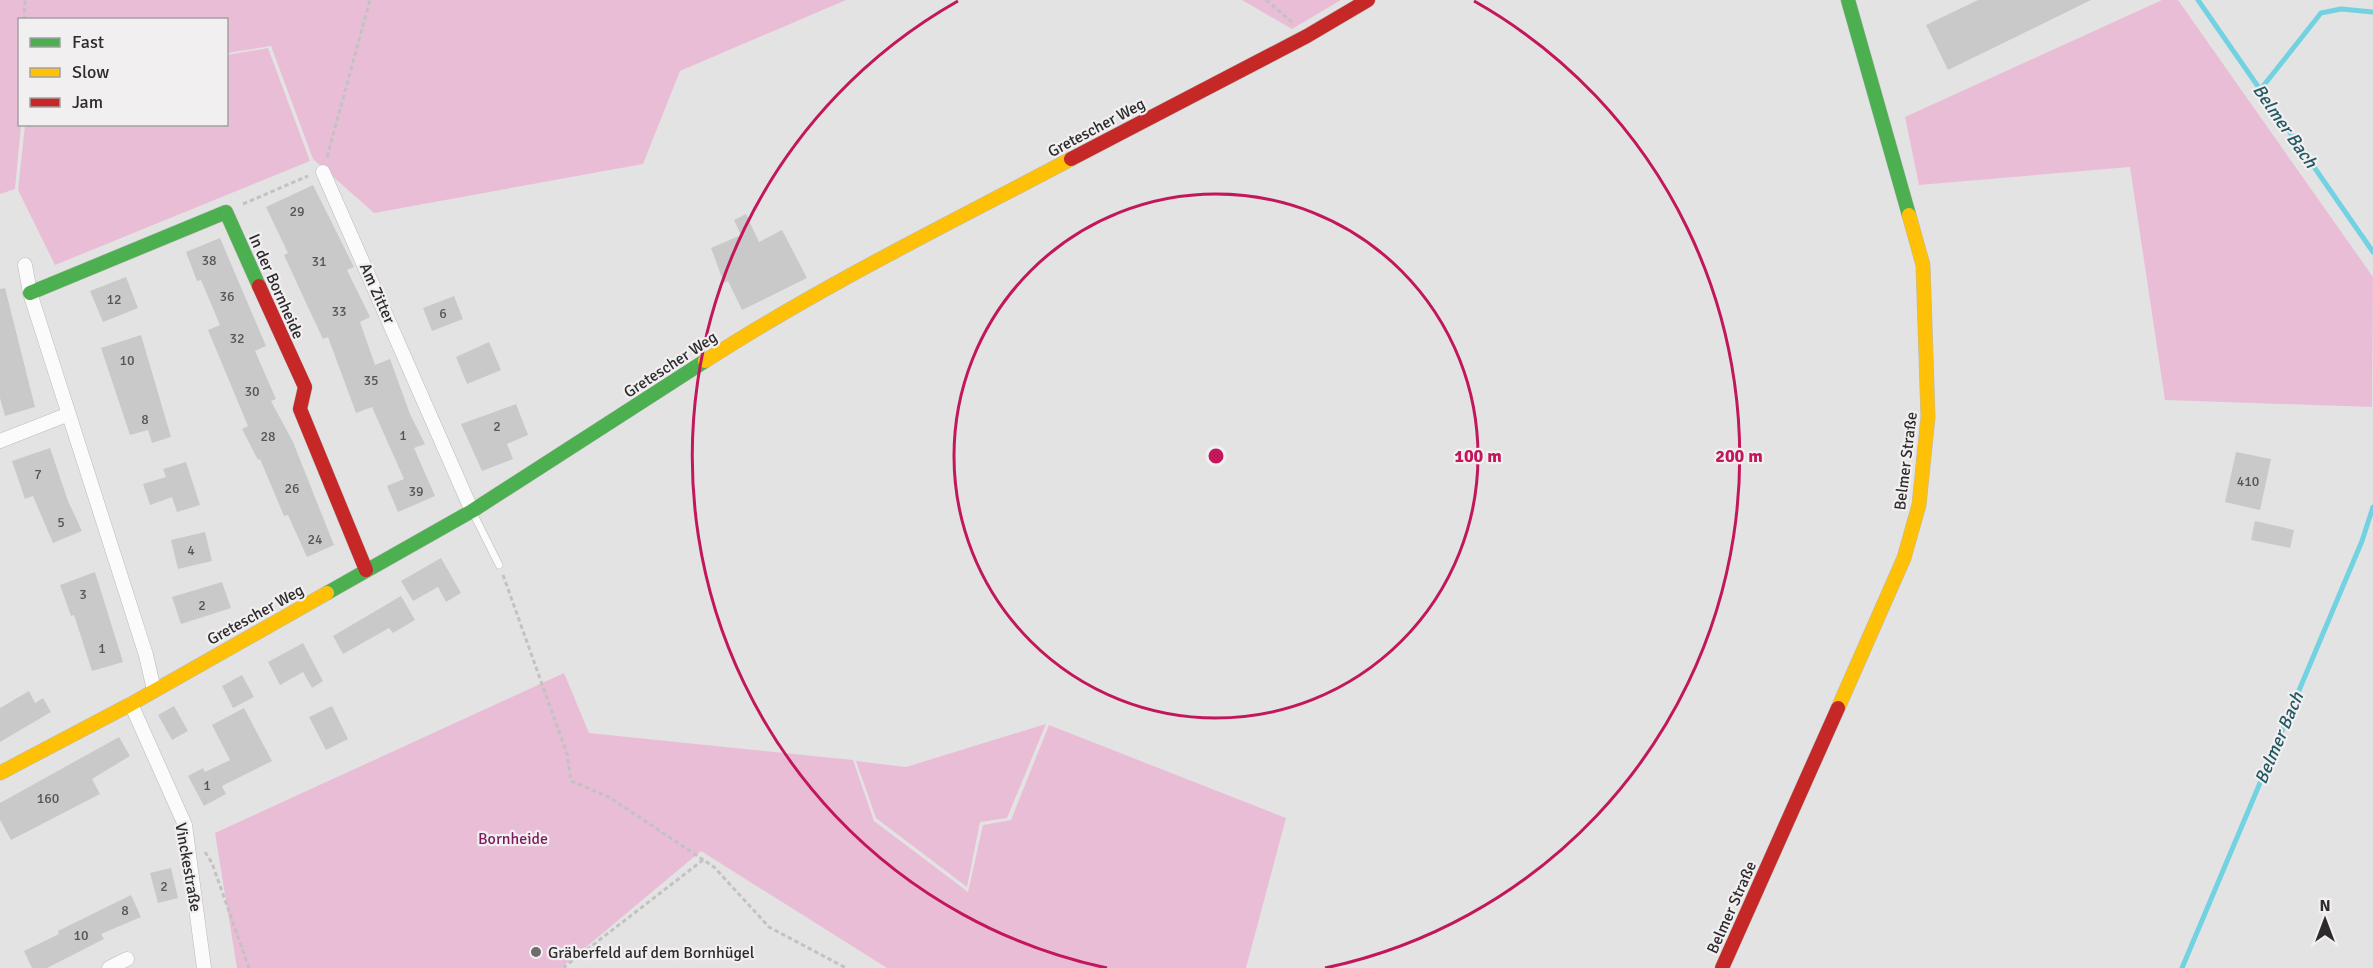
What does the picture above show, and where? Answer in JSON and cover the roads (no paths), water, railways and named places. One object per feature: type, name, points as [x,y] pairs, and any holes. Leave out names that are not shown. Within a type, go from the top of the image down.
[{"type":"street","name":"Gretescher Weg","points":[[0,773],[130,704],[472,511],[761,325],[898,249],[1307,36],[1368,0]]},
{"type":"street","name":"Belmer Straße","points":[[1722,968],[1904,558],[1919,505],[1929,417],[1923,265],[1848,0]]},
{"type":"street","name":"Am Zitter","points":[[323,172],[472,511]]},
{"type":"street","name":"In der Bornheide","points":[[30,292],[226,212],[305,387],[300,410],[366,570]]},
{"type":"street","points":[[25,266],[30,292],[146,655],[154,690]]},
{"type":"street","points":[[0,441],[69,414]]},
{"type":"street","name":"Vinckestraße","points":[[130,704],[185,825],[204,968]]},
{"type":"street","points":[[109,968],[127,959]]},
{"type":"lane","points":[[472,511],[499,565]]},
{"type":"waterway","name":"Belmer Bach","points":[[2198,0],[2373,252]]},
{"type":"waterway","points":[[2260,90],[2321,13],[2341,9],[2373,12]]},
{"type":"waterway","name":"Belmer Bach","points":[[2182,968],[2362,541],[2373,507]]},
{"type":"place","name":"Gräberfeld auf dem Bornhügel","points":[[536,952]]},
{"type":"park label","name":"Bornheide","points":[[513,838]]}]
